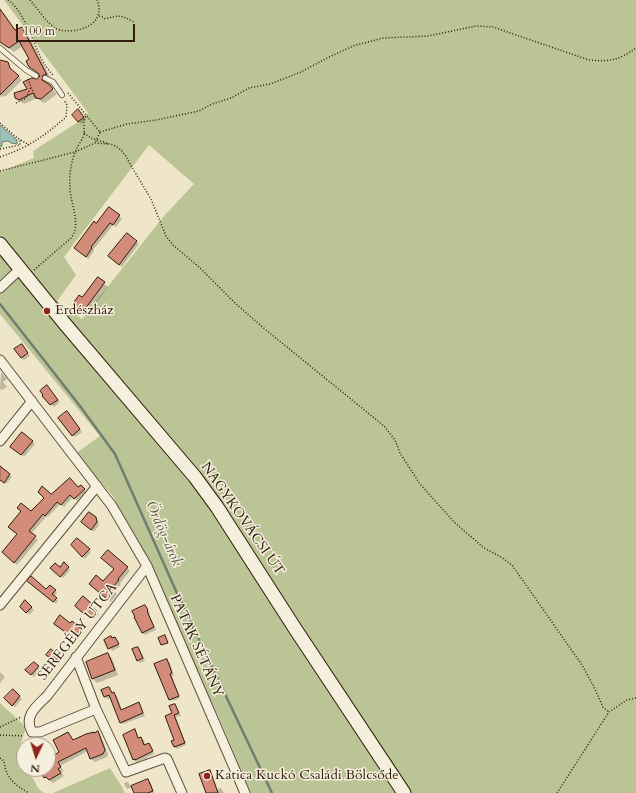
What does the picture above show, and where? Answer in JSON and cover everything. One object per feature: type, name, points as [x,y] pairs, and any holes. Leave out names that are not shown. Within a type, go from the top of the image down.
[{"type":"street","name":"NAGYKOVÁCSI ÚT","points":[[0,244],[195,477],[217,507],[404,793]]},
{"type":"street","points":[[0,288],[23,272]]},
{"type":"street","name":"PATAK SÉTÁNY","points":[[0,360],[112,506],[147,566],[244,793]]},
{"type":"street","points":[[0,441],[32,401]]},
{"type":"street","points":[[0,605],[97,486]]},
{"type":"street","name":"SEREGÉLY UTCA","points":[[30,714],[47,696],[147,566]]},
{"type":"street","points":[[76,657],[96,709],[126,772],[167,758],[182,793]]},
{"type":"street","points":[[30,714],[29,728],[32,732],[40,732],[96,709]]},
{"type":"lane","points":[[0,48],[36,76]]},
{"type":"lane","points":[[45,78],[53,82],[62,94]]},
{"type":"path","points":[[8,0],[12,3],[25,22],[44,62],[54,76]]},
{"type":"path","points":[[30,0],[45,18],[56,28],[67,31],[84,28],[93,24],[98,17],[100,8],[97,0]]},
{"type":"path","points":[[98,17],[101,16],[105,19],[116,16],[124,17],[134,22]]},
{"type":"path","points":[[100,132],[127,124],[156,120],[199,111],[212,104],[230,98],[248,88],[270,84],[301,72],[330,56],[353,46],[379,38],[428,36],[476,26],[485,26],[510,32],[589,60],[602,62],[620,58],[636,48]]},
{"type":"path","points":[[31,73],[28,79],[36,99]]},
{"type":"path","points":[[16,103],[26,98],[31,87]]},
{"type":"path","points":[[68,93],[100,132]]},
{"type":"path","points":[[0,157],[17,151],[41,138],[66,117],[67,105],[62,94]]},
{"type":"path","points":[[23,272],[50,257],[71,238],[75,232],[76,220],[70,195],[70,177],[75,152],[84,133],[84,119],[86,116]]},
{"type":"path","points":[[0,122],[29,145]]},
{"type":"path","points":[[0,170],[75,152],[95,143],[98,140],[100,132]]},
{"type":"path","points":[[84,133],[91,138],[111,144],[121,150],[126,156],[152,199],[166,236],[173,245],[199,267],[235,304],[384,426],[395,440],[400,453],[420,484],[454,522],[484,548],[512,565],[582,665],[603,707],[609,712]]},
{"type":"path","points":[[0,149],[20,145],[20,139]]},
{"type":"path","points":[[95,143],[111,144]]},
{"type":"path","points":[[557,793],[609,712],[627,700],[636,698]]},
{"type":"path","points":[[0,727],[11,720],[30,714]]},
{"type":"path","points":[[0,734],[26,736],[40,732]]},
{"type":"path","points":[[0,758],[4,761],[9,778],[20,789],[29,793]]},
{"type":"green space","points":[[4,0],[636,0],[636,793],[251,793],[218,715],[113,496],[75,454],[100,436],[0,314],[0,172],[34,158],[33,151],[75,124],[88,113]],"holes":[[[149,145],[194,184],[164,216],[82,319],[57,301],[76,275],[64,257]]]},
{"type":"green space","points":[[0,703],[26,727],[23,737],[16,737],[16,777],[32,777],[38,788],[44,793],[0,793]]},
{"type":"green space","points":[[110,768],[125,793],[53,793]]},
{"type":"water","points":[[0,125],[17,140],[17,144],[8,141],[2,142],[2,146],[0,147]]},
{"type":"building","points":[[0,9],[15,30],[22,27],[47,75],[43,75],[42,80],[53,89],[41,99],[36,98],[33,93],[19,100],[15,98],[14,93],[27,89],[23,82],[32,78],[37,79],[40,76],[29,67],[26,61],[29,59],[19,41],[9,48],[0,42]]},
{"type":"building","points":[[0,60],[8,62],[10,68],[19,76],[0,95]]},
{"type":"building","points":[[78,109],[84,117],[78,122],[72,115]]},
{"type":"building","points":[[109,207],[120,215],[113,225],[110,223],[91,247],[92,248],[86,257],[74,248],[94,221],[96,223]]},
{"type":"building","points":[[127,233],[137,241],[119,265],[108,256]]},
{"type":"building","points":[[98,277],[105,282],[82,313],[72,305],[79,295],[82,297]]},
{"type":"building","points":[[22,344],[28,353],[21,358],[14,349]]},
{"type":"building","points":[[47,385],[58,400],[50,405],[42,396],[43,395],[40,391]]},
{"type":"building","points":[[67,411],[80,429],[72,436],[58,418]]},
{"type":"building","points":[[22,432],[33,441],[21,455],[10,447]]},
{"type":"building","points":[[0,466],[10,474],[4,483],[0,480]]},
{"type":"building","points":[[70,478],[78,487],[81,485],[85,489],[74,499],[70,495],[61,505],[57,502],[45,516],[43,514],[29,531],[36,536],[14,563],[2,552],[17,534],[8,527],[21,511],[17,508],[21,503],[31,511],[44,498],[38,492],[42,486],[51,494]]},
{"type":"building","points":[[89,512],[96,517],[97,522],[91,530],[81,522]]},
{"type":"building","points":[[77,538],[90,549],[82,557],[71,545]]},
{"type":"building","points":[[108,550],[128,567],[112,588],[114,590],[107,599],[89,584],[96,575],[103,581],[114,569],[101,558]]},
{"type":"building","points":[[64,562],[69,567],[60,577],[50,568],[55,563],[60,567]]},
{"type":"building","points":[[31,576],[46,589],[50,585],[56,590],[52,594],[57,598],[53,602],[27,581]]},
{"type":"building","points":[[83,596],[97,611],[91,617],[86,613],[85,615],[75,606]]},
{"type":"building","points":[[25,600],[32,607],[26,613],[20,607]]},
{"type":"building","points":[[145,605],[154,627],[142,633],[132,611]]},
{"type":"building","points":[[60,615],[70,623],[72,621],[82,629],[75,639],[54,624]]},
{"type":"building","points":[[165,635],[168,643],[161,645],[158,638]]},
{"type":"building","points":[[111,636],[112,638],[115,637],[119,644],[108,649],[104,640]]},
{"type":"building","points":[[138,647],[143,658],[137,661],[132,649]]},
{"type":"building","points":[[51,649],[59,656],[55,662],[46,655]]},
{"type":"building","points":[[108,653],[115,670],[92,679],[86,662]]},
{"type":"building","points":[[167,659],[172,673],[170,674],[179,696],[169,700],[154,664]]},
{"type":"building","points":[[34,662],[39,666],[31,675],[25,670]]},
{"type":"building","points":[[109,687],[112,693],[114,692],[121,710],[139,702],[143,713],[120,723],[109,695],[104,697],[101,690]]},
{"type":"building","points":[[13,689],[20,696],[12,706],[4,698]]},
{"type":"building","points":[[175,704],[179,713],[174,715],[185,743],[174,747],[171,741],[174,740],[165,716],[172,713],[169,706]]},
{"type":"building","points":[[135,729],[138,738],[141,737],[144,745],[149,743],[153,751],[133,760],[123,735]]},
{"type":"building","points":[[98,731],[105,750],[103,754],[90,759],[86,748],[58,762],[61,767],[58,769],[61,773],[56,776],[56,754],[59,752],[56,746],[56,738],[68,732],[73,740],[86,734]]},
{"type":"building","points":[[210,770],[218,793],[206,793],[199,774]]},
{"type":"building","points":[[46,777],[54,777],[49,780]]},
{"type":"building","points":[[148,779],[153,791],[148,793],[134,793],[131,786]]},
{"type":"waterway","name":"Ördög-árok","points":[[0,304],[80,406],[115,454],[176,591],[272,793]]},
{"type":"place","name":"Erdészház","points":[[47,311]]},
{"type":"place","name":"Katica Kuckó Családi Bölcsőde","points":[[207,776]]}]
